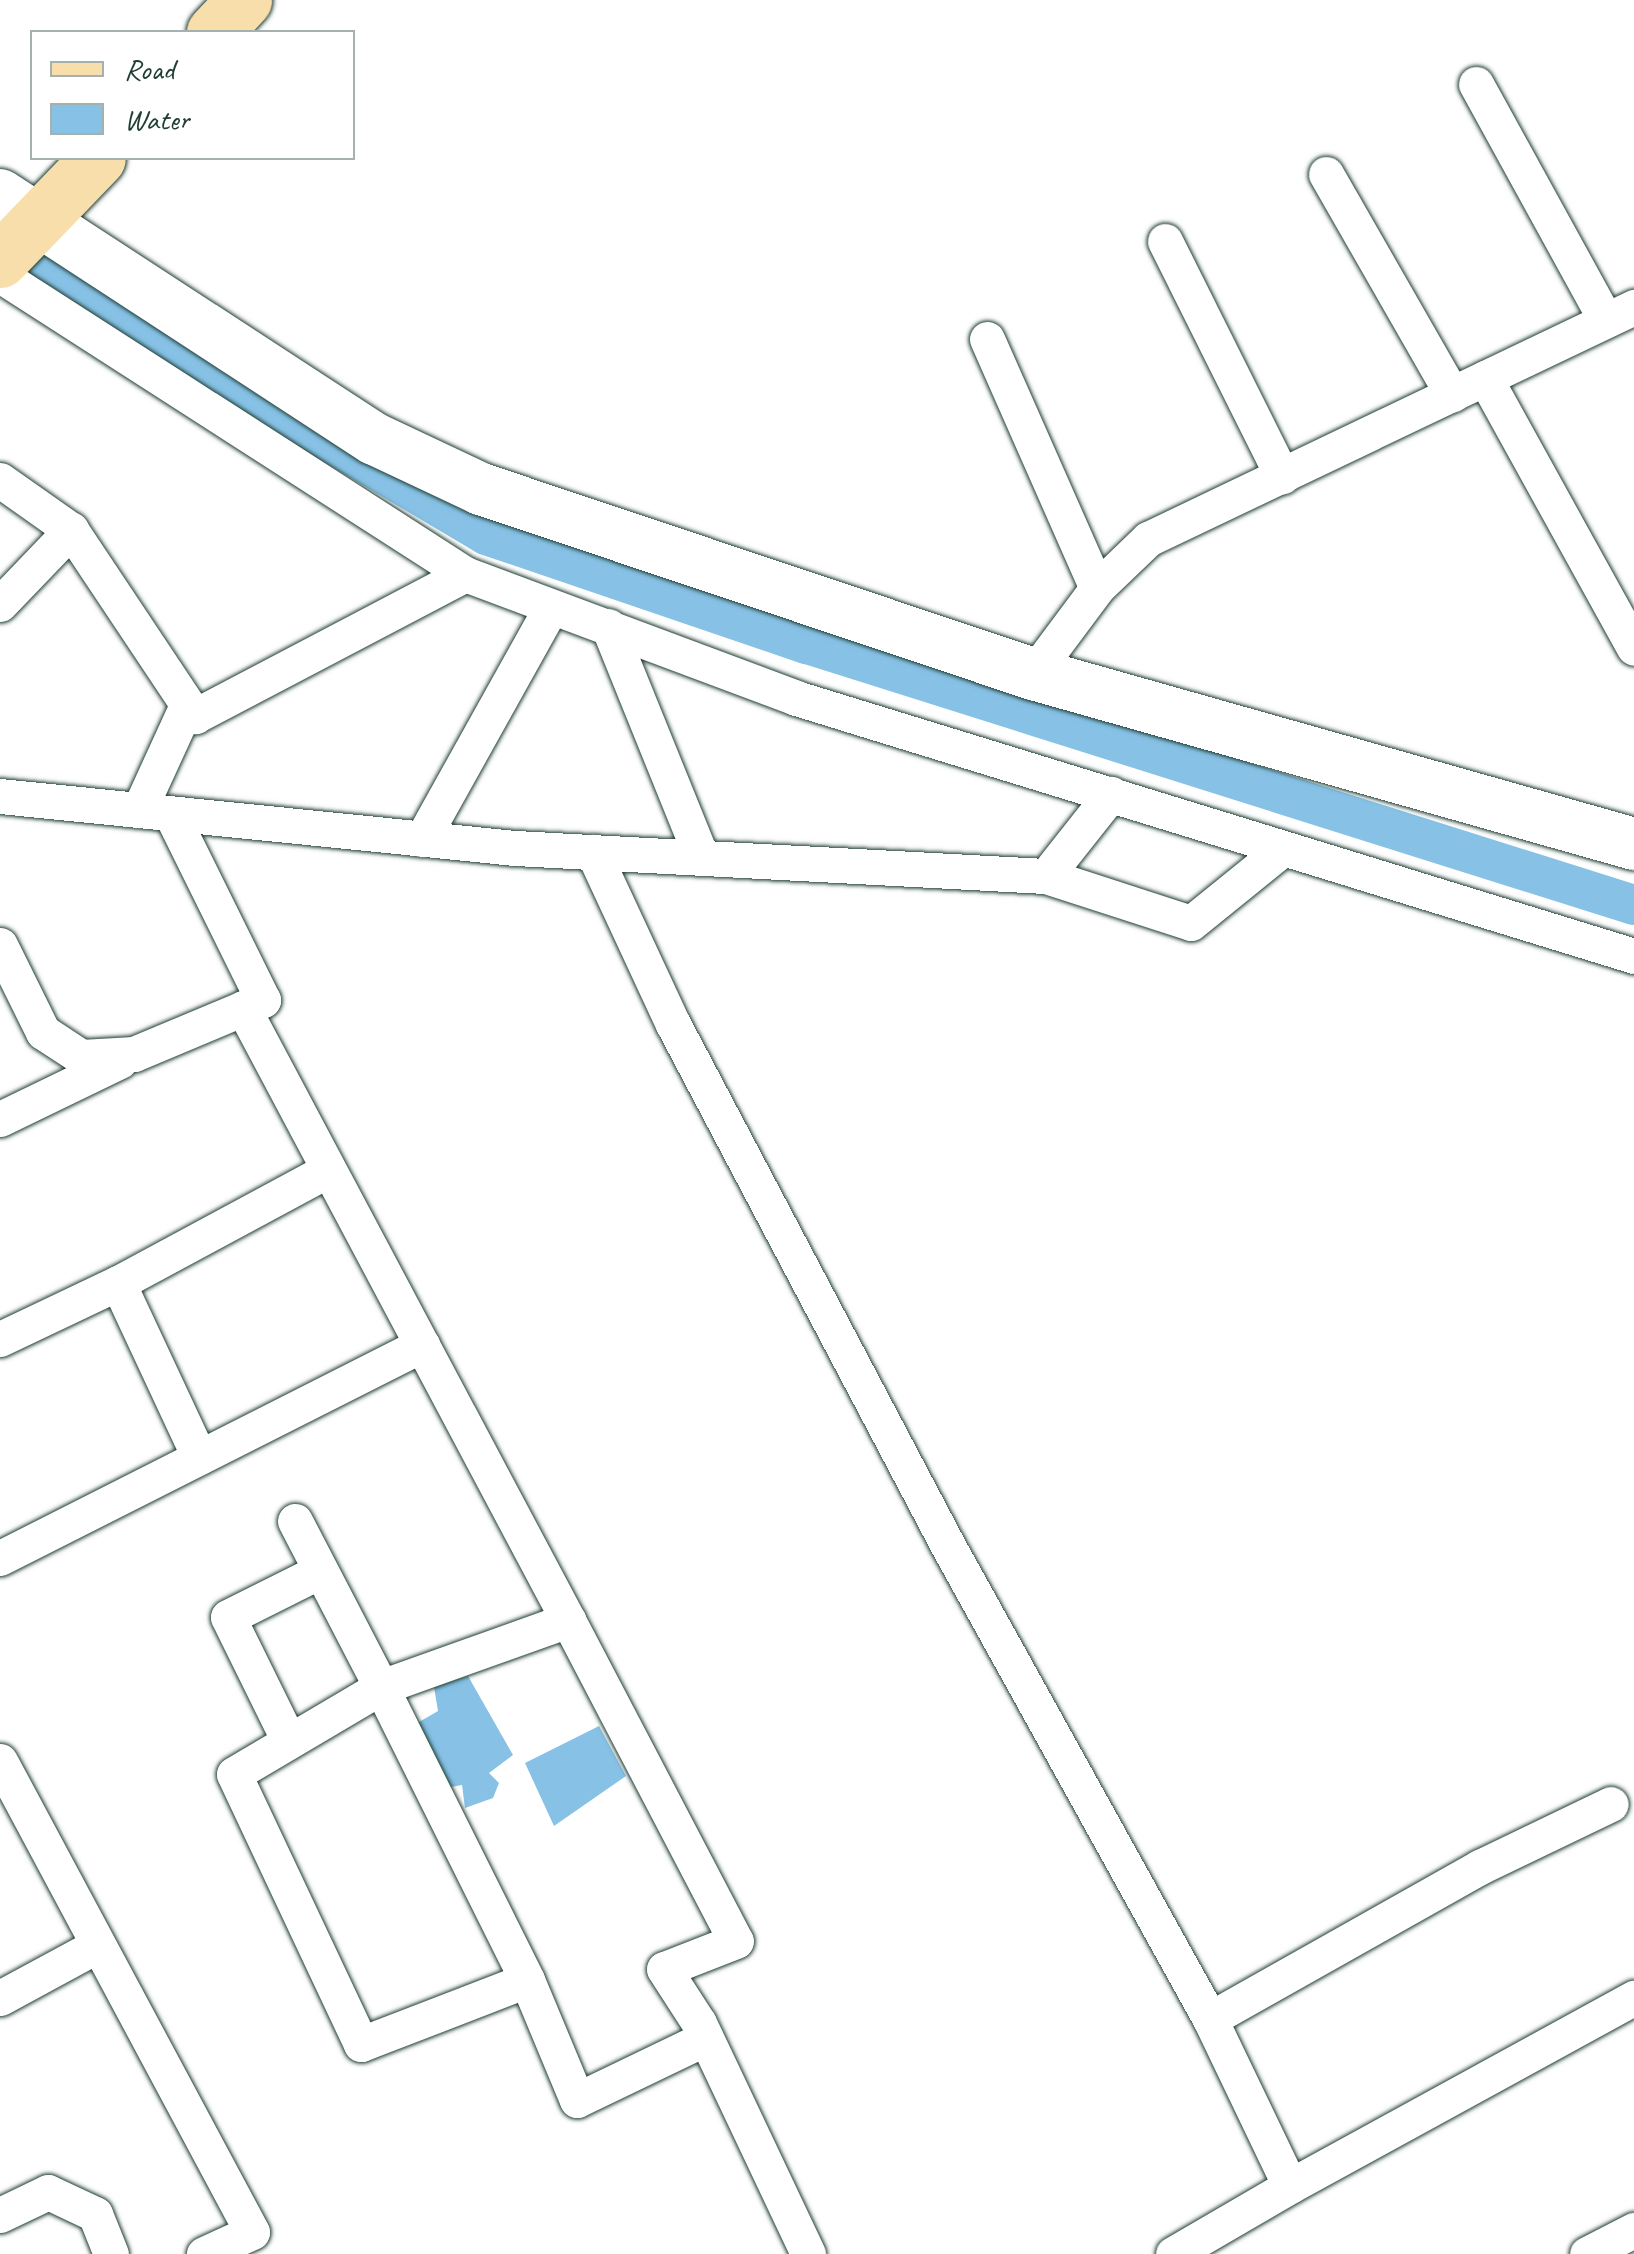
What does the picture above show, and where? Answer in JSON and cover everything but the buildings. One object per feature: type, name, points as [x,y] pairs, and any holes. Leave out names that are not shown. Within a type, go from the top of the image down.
[{"type":"main road","points":[[216,30],[244,0]]},
{"type":"main road","points":[[18,225],[96,160]]},
{"type":"street","points":[[1033,674],[1097,588],[1148,539],[1620,314],[1476,84]]},
{"type":"street","points":[[1326,174],[1452,394]]},
{"type":"street","points":[[18,225],[375,439],[481,489],[1033,674],[1634,844]]},
{"type":"street","points":[[1165,241],[1282,476]]},
{"type":"street","points":[[0,275],[465,574],[796,698],[1111,794],[1280,852],[1634,956]]},
{"type":"street","points":[[988,339],[1097,588]]},
{"type":"street","points":[[1485,378],[1634,648]]},
{"type":"street","points":[[0,480],[71,530],[196,716],[465,574]]},
{"type":"street","points":[[0,604],[71,530]]},
{"type":"street","points":[[422,839],[551,607]]},
{"type":"street","points":[[608,626],[701,856]]},
{"type":"street","points":[[0,1120],[134,1054],[263,1000],[155,812],[188,704]]},
{"type":"street","points":[[1046,876],[1111,794]]},
{"type":"street","points":[[0,796],[422,839],[1046,876],[1191,923],[1280,852]]},
{"type":"street","points":[[593,852],[673,1024],[947,1544],[1210,2019],[1290,2186]]},
{"type":"street","points":[[0,945],[44,1032],[81,1056],[134,1054]]},
{"type":"street","points":[[243,1008],[736,1941],[664,1969],[706,2038],[808,2254]]},
{"type":"street","points":[[0,1339],[118,1283],[326,1171]]},
{"type":"street","points":[[118,1283],[199,1457]]},
{"type":"street","points":[[0,1558],[422,1344]]},
{"type":"street","points":[[295,1521],[528,1980],[577,2100],[706,2038]]},
{"type":"street","points":[[289,1741],[228,1617],[318,1572]]},
{"type":"street","points":[[528,1980],[361,2044],[234,1774],[381,1687],[568,1620]]},
{"type":"street","points":[[3,1774],[252,2232],[204,2254]]},
{"type":"street","points":[[1210,2019],[1480,1866],[1611,1804]]},
{"type":"street","points":[[0,1998],[96,1946]]},
{"type":"street","points":[[1173,2254],[1634,1998]]},
{"type":"street","points":[[0,2215],[48,2192],[95,2214],[111,2254]]},
{"type":"street","points":[[1587,2254],[1634,2230]]},
{"type":"water","points":[[468,1676],[513,1755],[489,1773],[499,1783],[493,1798],[465,1808],[462,1785],[434,1790],[415,1736],[419,1722],[438,1711],[434,1687]]},
{"type":"water","points":[[599,1726],[626,1776],[554,1826],[525,1763]]},
{"type":"waterway","points":[[0,236],[133,326],[486,535],[807,644],[1634,905]]}]
